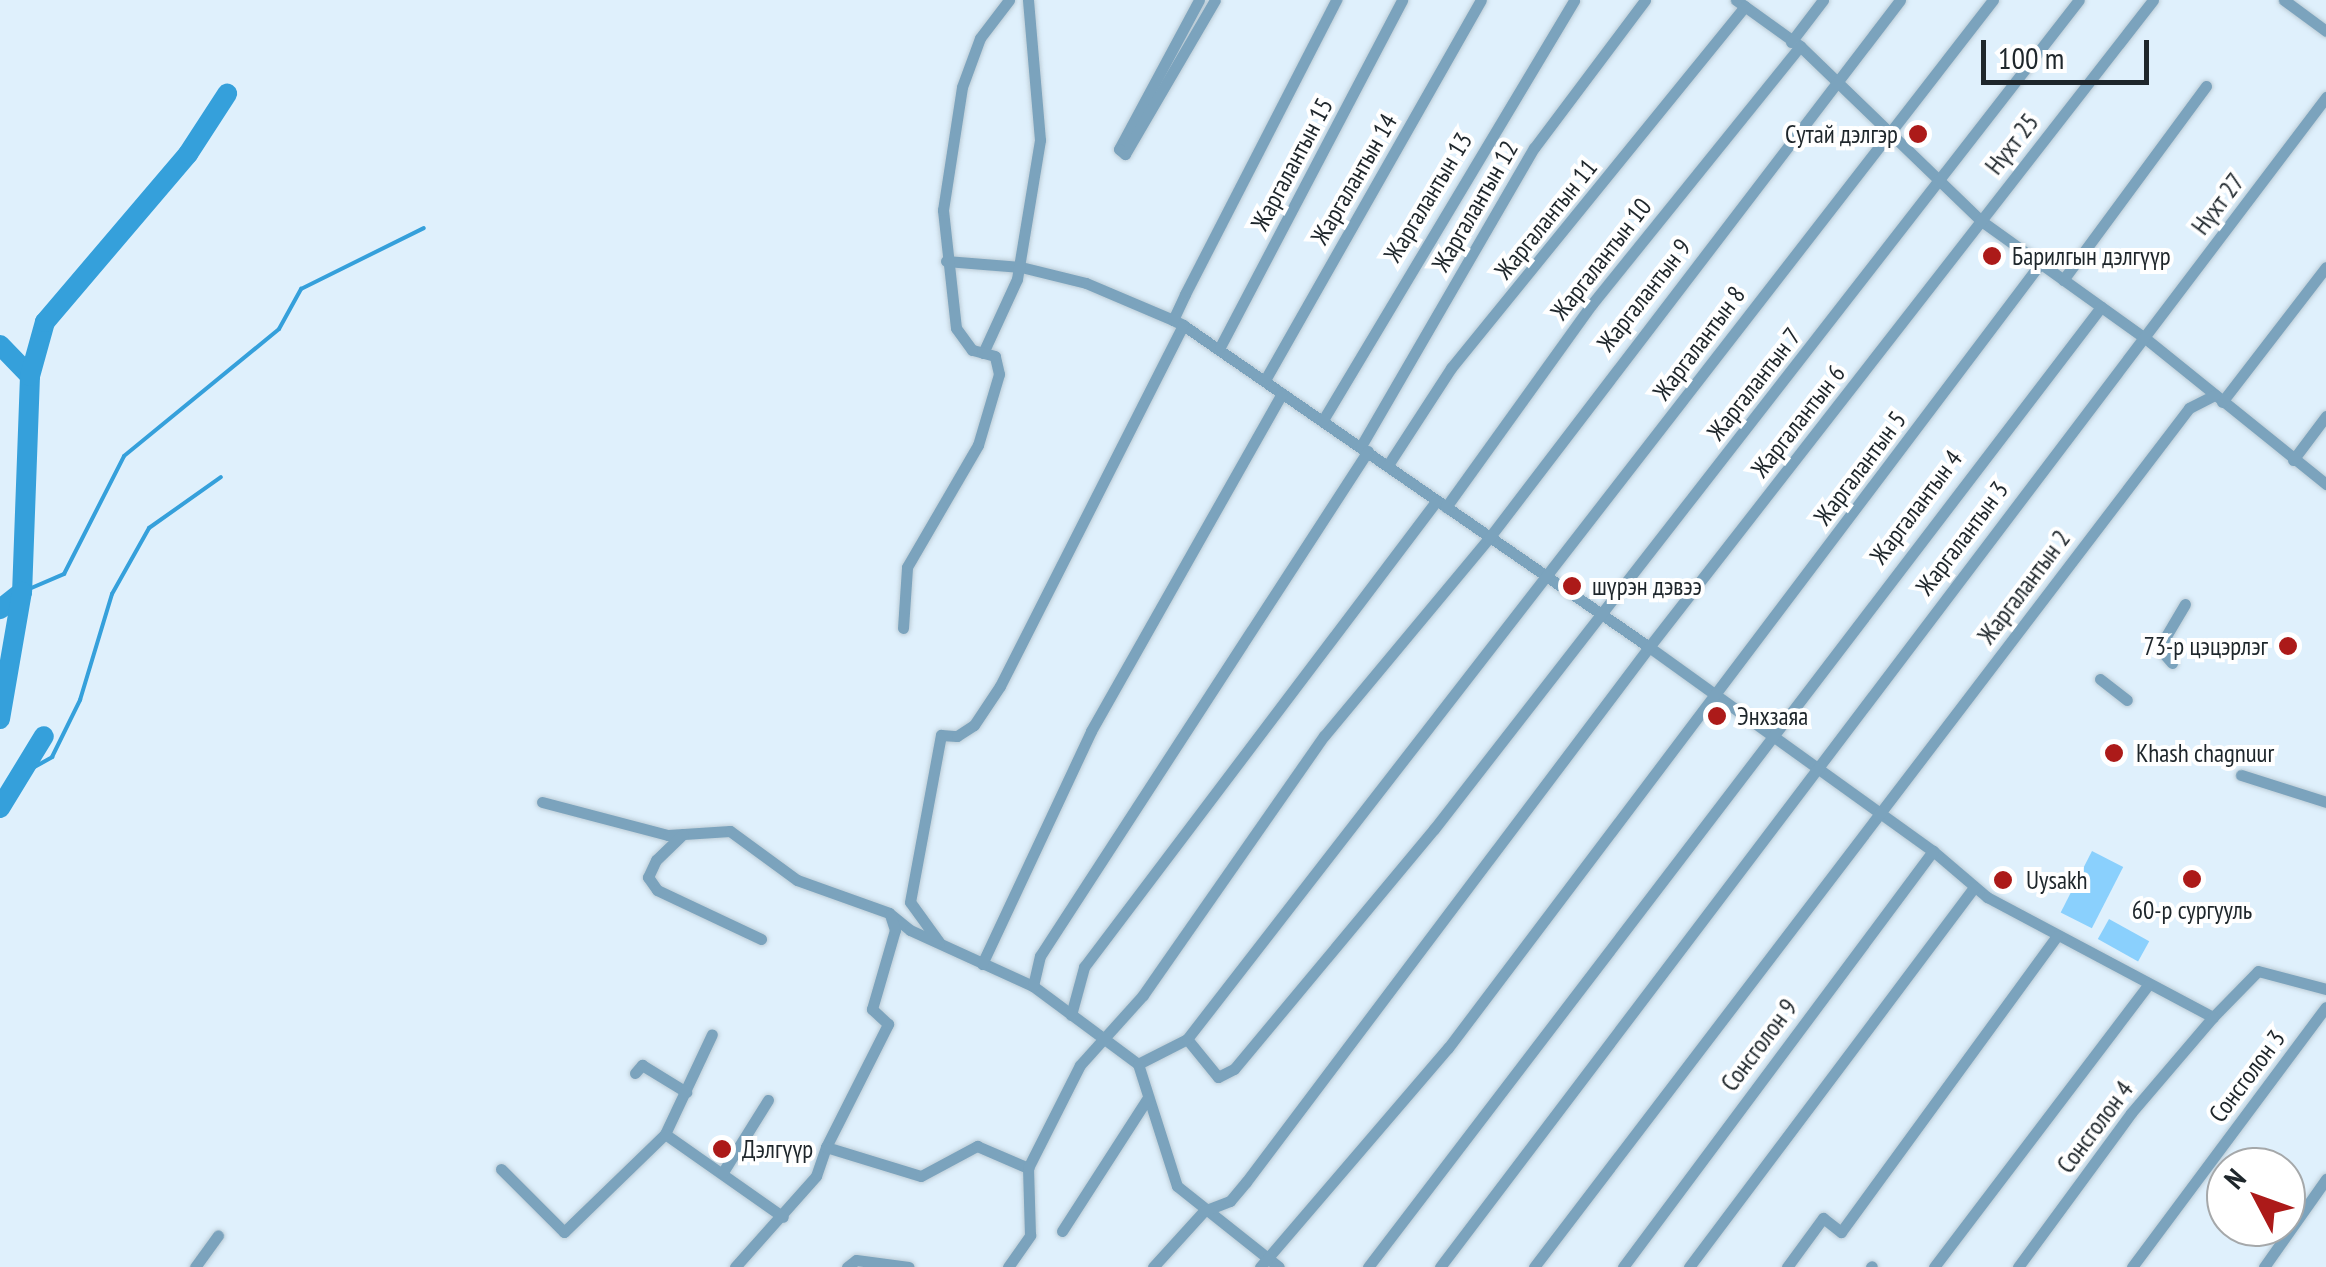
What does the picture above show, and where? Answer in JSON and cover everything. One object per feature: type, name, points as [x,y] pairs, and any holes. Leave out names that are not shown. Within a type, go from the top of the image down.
[{"type":"street","points":[[903,628],[907,567],[978,445],[998,374],[995,356],[972,350],[956,328],[943,210],[962,88],[980,38],[1009,0]]},
{"type":"street","points":[[983,353],[1018,266],[1040,140],[1028,0]]},
{"type":"street","points":[[1200,0],[1119,149],[1125,154],[1214,0]]},
{"type":"street","points":[[940,942],[910,902],[940,735],[957,736],[974,725],[1000,686],[1336,0]]},
{"type":"street","name":"Жаргалантын 15","points":[[1220,347],[1402,0]]},
{"type":"street","name":"Жаргалантын 14","points":[[1265,380],[1481,0]]},
{"type":"street","name":"Жаргалантын 13","points":[[1323,420],[1574,0]]},
{"type":"street","name":"Жаргалантын 12","points":[[1033,986],[1048,945],[1365,449],[1534,148],[1645,0]]},
{"type":"street","name":"Жаргалантын 10","points":[[1071,1015],[1084,967],[1795,44],[1822,0]]},
{"type":"street","name":"Жаргалантын 9","points":[[1028,1168],[1102,1037],[1142,995],[1324,736],[1490,538],[1900,0]]},
{"type":"street","name":"Жаргалантын 8","points":[[1187,1039],[1993,0]]},
{"type":"street","name":"Жаргалантын 7","points":[[1187,1039],[1218,1077],[1234,1069],[1602,614],[2079,0]]},
{"type":"street","name":"Нүхт 25","points":[[1980,220],[2153,0]]},
{"type":"street","points":[[2284,0],[2326,31]]},
{"type":"street","points":[[1740,3],[1795,44],[1980,220],[2145,338],[2326,484]]},
{"type":"street","name":"Жаргалантын 11","points":[[1388,465],[1451,368],[1740,3]]},
{"type":"street","points":[[2063,280],[2206,86]]},
{"type":"street","name":"Нүхт 27","points":[[2145,338],[2326,97]]},
{"type":"street","name":"Жаргалантын 6","points":[[1153,1267],[1204,1211],[1230,1201],[1246,1182],[1649,647],[1980,220]]},
{"type":"street","points":[[946,262],[1018,266],[1086,283],[1178,322],[1220,347],[1544,580],[1602,614],[1818,768],[1881,818],[1933,851],[1974,887],[2057,936],[2213,1017]]},
{"type":"street","name":"Жаргалантын 5","points":[[1264,1262],[1448,1048],[2040,265]]},
{"type":"street","name":"Жаргалантын 2","points":[[1534,1267],[1881,818],[2189,408],[2218,399],[2326,267]]},
{"type":"street","name":"Жаргалантын 4","points":[[1368,1267],[2101,307]]},
{"type":"street","name":"Жаргалантын 3","points":[[1440,1267],[2145,338]]},
{"type":"street","points":[[982,964],[1091,730],[1282,393]]},
{"type":"street","points":[[2293,460],[2326,416]]},
{"type":"street","points":[[2172,662],[2159,648],[2185,604]]},
{"type":"street","points":[[2100,680],[2126,700]]},
{"type":"street","points":[[2241,775],[2326,802]]},
{"type":"street","points":[[542,802],[684,834],[730,832],[798,880],[889,912],[982,964],[1033,986],[1138,1064],[1176,1186],[1264,1262],[1279,1267]]},
{"type":"street","points":[[684,834],[656,860],[648,877],[657,890],[761,938]]},
{"type":"street","name":"Сонсголон 9","points":[[1623,1267],[1933,851]]},
{"type":"street","points":[[1689,1267],[1974,887]]},
{"type":"street","points":[[735,1267],[816,1176],[826,1147],[888,1024],[872,1009],[896,930],[889,912]]},
{"type":"street","points":[[1787,1267],[1823,1218],[1841,1232],[2057,936]]},
{"type":"street","name":"Сонсголон 4","points":[[2018,1267],[2131,1112],[2213,1017],[2258,972],[2326,989]]},
{"type":"street","points":[[1934,1267],[2148,985]]},
{"type":"street","name":"Сонсголон 3","points":[[2132,1267],[2326,1007]]},
{"type":"street","points":[[501,1169],[564,1232],[665,1134],[712,1034]]},
{"type":"street","points":[[1138,1064],[1187,1039]]},
{"type":"street","points":[[636,1073],[642,1065],[686,1092]]},
{"type":"street","points":[[1062,1230],[1146,1099]]},
{"type":"street","points":[[723,1172],[768,1100]]},
{"type":"street","points":[[665,1134],[783,1217]]},
{"type":"street","points":[[826,1147],[921,1176],[977,1146],[1028,1168],[1030,1235],[1008,1267]]},
{"type":"street","points":[[2264,1267],[2326,1180]]},
{"type":"street","points":[[195,1267],[218,1235]]},
{"type":"street","points":[[848,1267],[856,1260],[910,1267]]},
{"type":"shaded area","points":[[2092,851],[2123,867],[2092,928],[2061,912]]},
{"type":"shaded area","points":[[2109,919],[2149,941],[2138,961],[2098,939]]},
{"type":"waterway","points":[[30,376],[45,322],[188,154],[227,94]]},
{"type":"waterway","points":[[22,592],[64,574],[124,456],[279,329],[301,289],[424,228]]},
{"type":"waterway","points":[[0,345],[30,376],[22,592],[0,609]]},
{"type":"waterway","points":[[20,775],[52,757],[80,700],[112,594],[149,528],[221,477]]},
{"type":"waterway","points":[[0,719],[22,592]]},
{"type":"waterway","points":[[0,808],[44,736]]},
{"type":"place","name":"Сутай дэлгэр","points":[[1918,134]]},
{"type":"place","name":"Барилгын дэлгүүр","points":[[1992,256]]},
{"type":"place","name":"шүрэн дэвээ","points":[[1572,586]]},
{"type":"place","name":"73-р цэцэрлэг","points":[[2288,646]]},
{"type":"place","name":"Энхзаяа","points":[[1717,716]]},
{"type":"place","name":"Khash chagnuur","points":[[2114,753]]},
{"type":"place","name":"60-р сургууль","points":[[2192,879]]},
{"type":"place","name":"Uysakh","points":[[2003,880]]},
{"type":"place","name":"Дэлгүүр","points":[[722,1149]]}]
